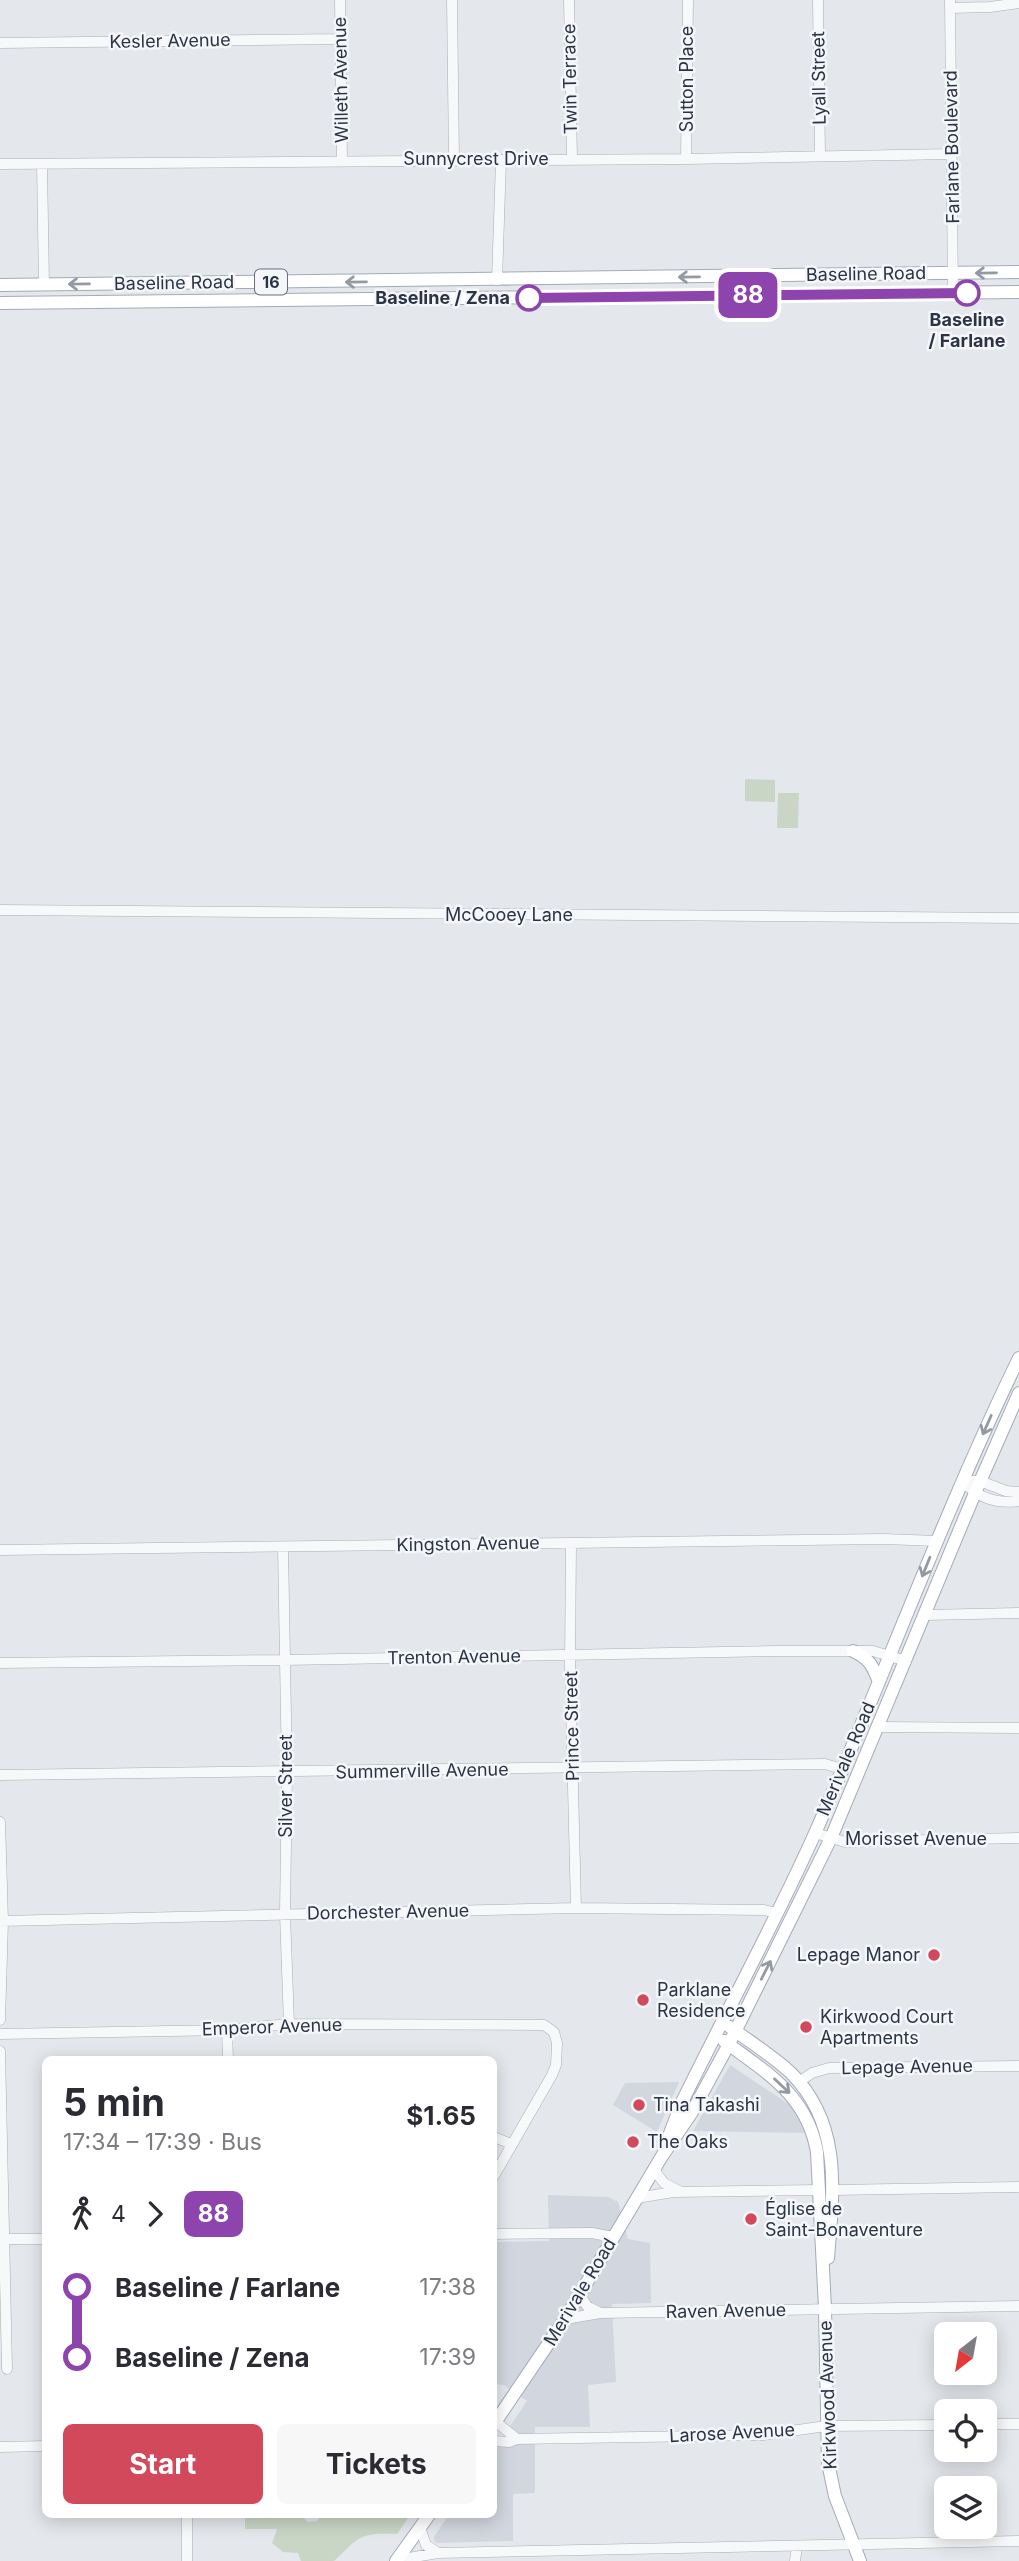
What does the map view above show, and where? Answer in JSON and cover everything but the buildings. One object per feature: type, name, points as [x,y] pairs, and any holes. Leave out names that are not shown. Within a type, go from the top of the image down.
[{"type":"main road","name":"Baseline Road","points":[[0,285],[1019,272]]},
{"type":"main road","name":"Baseline Road","points":[[0,303],[1019,292]]},
{"type":"main road","name":"Merivale Road","points":[[662,2156],[682,2102],[815,1833],[962,1481],[1019,1358]]},
{"type":"main road","name":"Merivale Road","points":[[497,2420],[565,2319],[662,2156],[692,2112],[729,2044],[831,1838],[977,1487],[1019,1393]]},
{"type":"main road","points":[[853,1651],[874,1667],[878,1682]]},
{"type":"main road","points":[[831,1838],[847,1777],[842,1769]]},
{"type":"main road","name":"Kirkwood Avenue","points":[[722,2021],[778,2062],[799,2082],[817,2108],[827,2129],[831,2158],[825,2190],[828,2463],[832,2485],[860,2561]]},
{"type":"main road","name":"Kirkwood Avenue","points":[[715,2034],[782,2085],[806,2115],[814,2134],[825,2190]]},
{"type":"main road","points":[[397,2560],[427,2518]]},
{"type":"street","name":"Willeth Avenue","points":[[340,0],[342,161]]},
{"type":"street","points":[[452,0],[454,159]]},
{"type":"street","name":"Twin Terrace","points":[[569,0],[572,159]]},
{"type":"street","name":"Sutton Place","points":[[686,159],[688,0]]},
{"type":"street","name":"Lyall Street","points":[[818,0],[820,156]]},
{"type":"street","points":[[950,4],[990,7],[1019,3]]},
{"type":"street","name":"Farlane Boulevard","points":[[950,4],[953,293]]},
{"type":"street","name":"Kesler Avenue","points":[[0,43],[340,39]]},
{"type":"street","name":"Sunnycrest Drive","points":[[0,164],[686,159],[952,154]]},
{"type":"street","points":[[497,280],[501,160]]},
{"type":"street","points":[[42,164],[44,285]]},
{"type":"street","name":"McCooey Lane","points":[[0,910],[1019,918]]},
{"type":"street","points":[[962,1481],[1001,1502],[1019,1501]]},
{"type":"street","points":[[977,1487],[1019,1492]]},
{"type":"street","name":"Kingston Avenue","points":[[0,1550],[920,1539],[937,1541]]},
{"type":"street","name":"Prince Street","points":[[571,1543],[570,1654],[576,1908]]},
{"type":"street","name":"Silver Street","points":[[283,1547],[288,1773],[285,1914],[289,2024]]},
{"type":"street","points":[[925,1615],[1019,1613]]},
{"type":"street","name":"Trenton Avenue","points":[[0,1663],[853,1651],[873,1651],[906,1661]]},
{"type":"street","points":[[879,1727],[1019,1728]]},
{"type":"street","name":"Summerville Avenue","points":[[0,1775],[825,1764],[842,1769]]},
{"type":"street","points":[[0,1822],[0,2020]]},
{"type":"street","name":"Morisset Avenue","points":[[815,1833],[845,1842],[1019,1839]]},
{"type":"street","name":"Dorchester Avenue","points":[[1,1921],[576,1908],[764,1910],[776,1913]]},
{"type":"street","name":"Emperor Avenue","points":[[0,2034],[227,2029],[289,2024],[544,2026],[554,2032],[557,2043],[556,2065],[511,2144]]},
{"type":"street","points":[[227,2029],[228,2056]]},
{"type":"street","points":[[0,2051],[2,2239],[7,2369]]},
{"type":"street","name":"Lepage Avenue","points":[[799,2082],[812,2073],[829,2068],[1019,2066]]},
{"type":"street","points":[[497,2138],[511,2144],[497,2170]]},
{"type":"street","points":[[654,2170],[664,2183],[681,2192]]},
{"type":"street","points":[[637,2198],[656,2193],[681,2192],[1019,2187]]},
{"type":"street","points":[[497,2234],[592,2233],[613,2237]]},
{"type":"street","points":[[2,2239],[42,2239]]},
{"type":"street","points":[[579,2294],[587,2306],[600,2314]]},
{"type":"street","name":"Raven Avenue","points":[[565,2319],[600,2314],[1019,2306]]},
{"type":"street","points":[[497,2424],[517,2439]]},
{"type":"street","points":[[997,2424],[1019,2424]]},
{"type":"street","name":"Larose Avenue","points":[[497,2441],[763,2435],[827,2426],[934,2425]]},
{"type":"street","points":[[0,2446],[42,2446]]},
{"type":"street","points":[[187,2518],[187,2561]]},
{"type":"street","points":[[420,2527],[426,2545],[438,2553]]},
{"type":"street","points":[[397,2560],[438,2553],[1019,2541]]},
{"type":"street","points":[[795,2561],[797,2546]]},
{"type":"shaded area","points":[[730,2065],[790,2105],[807,2133],[693,2131]]},
{"type":"shaded area","points":[[679,2082],[657,2132],[613,2105],[625,2083]]},
{"type":"shaded area","points":[[548,2195],[608,2197],[618,2202],[628,2239],[650,2243],[651,2303],[612,2304],[616,2382],[588,2385],[590,2427],[535,2427],[535,2493],[513,2494],[513,2541],[436,2543],[433,2538],[447,2518],[497,2518],[497,2446],[527,2401],[504,2385],[497,2384],[497,2242],[549,2241]]},
{"type":"green space","points":[[745,779],[775,780],[775,802],[745,801]]},
{"type":"green space","points":[[778,793],[799,793],[798,828],[777,828]]},
{"type":"green space","points":[[245,2518],[303,2518],[308,2522],[320,2518],[408,2518],[397,2534],[375,2534],[361,2538],[334,2561],[301,2561],[298,2553],[283,2552],[272,2543],[277,2529],[245,2529]]},
{"type":"bus line","name":"88","points":[[529,298],[967,293]]},
{"type":"place","name":"Baseline / Farlane","points":[[967,293]]},
{"type":"place","name":"Baseline / Zena","points":[[529,298]]},
{"type":"place","name":"Lepage Manor","points":[[934,1955]]},
{"type":"place","name":"Parklane Residence","points":[[643,2000]]},
{"type":"place","name":"Kirkwood Court Apartments","points":[[806,2027]]},
{"type":"place","name":"Tina Takashi","points":[[639,2105]]},
{"type":"place","name":"The Oaks","points":[[633,2142]]},
{"type":"place","name":"Église de Saint-Bonaventure","points":[[751,2219]]}]
